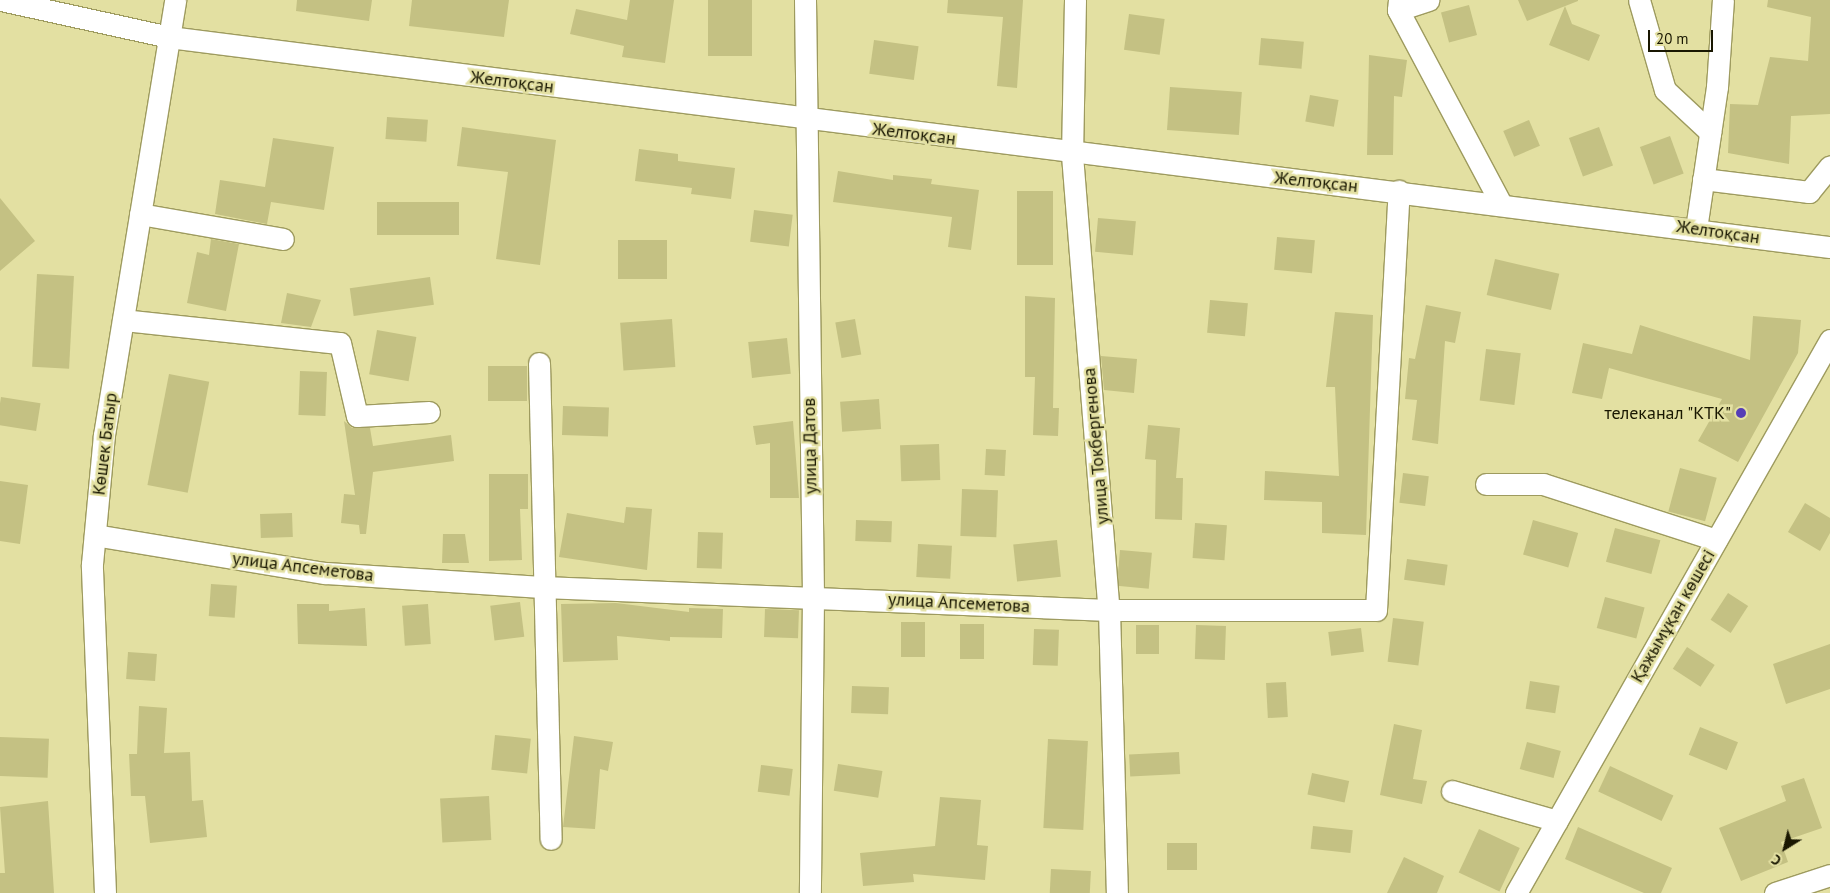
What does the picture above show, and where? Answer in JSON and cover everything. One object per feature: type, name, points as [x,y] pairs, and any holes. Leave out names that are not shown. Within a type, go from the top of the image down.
[{"type":"street","name":"Желтоқсан","points":[[1,0],[169,37],[1072,155],[1500,202],[1830,247]]},
{"type":"street","name":"Көшек Батыр","points":[[105,893],[92,564],[104,435],[175,0]]},
{"type":"street","name":"улица Датов","points":[[805,0],[805,120],[813,596],[810,893]]},
{"type":"street","name":"улица Токбергенова","points":[[1075,0],[1072,155],[1109,610],[1117,893]]},
{"type":"street","points":[[1428,0],[1398,5],[1500,202]]},
{"type":"street","points":[[1639,0],[1666,90],[1710,132]]},
{"type":"street","points":[[1696,229],[1710,132],[1723,0]]},
{"type":"street","points":[[1704,179],[1809,192],[1830,166]]},
{"type":"street","name":"улица Апсеметова","points":[[95,535],[326,573],[543,587],[813,596],[1109,610],[1376,610],[1399,192]]},
{"type":"street","points":[[140,214],[283,239]]},
{"type":"street","points":[[123,320],[340,343],[357,416],[429,412]]},
{"type":"street","name":"Қажымұқан көшесі","points":[[1516,893],[1830,340]]},
{"type":"street","points":[[539,363],[543,587],[551,839]]},
{"type":"street","points":[[1486,484],[1543,484],[1716,540]]},
{"type":"street","points":[[1452,791],[1556,821]]},
{"type":"street","points":[[1775,893],[1830,875]]},
{"type":"building","points":[[297,0],[372,0],[369,21],[296,11]]},
{"type":"building","points":[[412,0],[509,0],[504,37],[409,26]]},
{"type":"building","points":[[630,0],[674,0],[665,63],[622,57],[624,46],[570,34],[576,9],[627,20]]},
{"type":"building","points":[[708,0],[752,0],[752,56],[708,56]]},
{"type":"building","points":[[948,0],[1023,0],[1017,88],[997,86],[1003,17],[947,13]]},
{"type":"building","points":[[1518,0],[1578,0],[1578,1],[1527,21]]},
{"type":"building","points":[[1768,0],[1830,0],[1830,114],[1791,116],[1789,164],[1728,153],[1730,104],[1758,105],[1770,57],[1808,61],[1811,17],[1767,7]]},
{"type":"building","points":[[1469,5],[1477,35],[1449,42],[1441,13]]},
{"type":"building","points":[[1565,6],[1572,24],[1600,35],[1589,61],[1549,45]]},
{"type":"building","points":[[1129,14],[1165,19],[1160,55],[1124,50]]},
{"type":"building","points":[[1261,38],[1304,42],[1301,69],[1259,65]]},
{"type":"building","points":[[874,40],[919,46],[914,80],[869,74]]},
{"type":"building","points":[[1369,55],[1407,60],[1402,97],[1394,96],[1393,155],[1367,155]]},
{"type":"building","points":[[1170,87],[1242,92],[1239,135],[1167,130]]},
{"type":"building","points":[[1310,95],[1339,100],[1334,127],[1305,122]]},
{"type":"building","points":[[387,117],[428,120],[426,142],[385,139]]},
{"type":"building","points":[[1529,120],[1540,146],[1514,157],[1503,131]]},
{"type":"building","points":[[462,127],[556,140],[540,265],[496,259],[508,172],[457,166]]},
{"type":"building","points":[[1599,127],[1613,166],[1583,176],[1569,138]]},
{"type":"building","points":[[1670,136],[1684,174],[1654,185],[1640,147]]},
{"type":"building","points":[[273,138],[334,147],[324,210],[271,202],[267,224],[215,214],[220,180],[265,187]]},
{"type":"building","points":[[639,149],[678,154],[678,161],[735,168],[731,199],[691,194],[692,188],[635,181]]},
{"type":"building","points":[[838,171],[893,180],[893,175],[932,179],[931,184],[979,190],[971,250],[948,247],[952,217],[833,202]]},
{"type":"building","points":[[1017,191],[1053,191],[1053,265],[1017,265]]},
{"type":"building","points":[[0,198],[35,241],[0,271]]},
{"type":"building","points":[[377,202],[459,202],[459,235],[377,235]]},
{"type":"building","points":[[754,210],[793,215],[789,247],[750,242]]},
{"type":"building","points":[[1098,218],[1136,221],[1133,255],[1095,252]]},
{"type":"building","points":[[1277,237],[1315,240],[1312,273],[1274,270]]},
{"type":"building","points":[[211,239],[239,244],[226,311],[187,303],[197,252],[209,255]]},
{"type":"building","points":[[618,240],[667,240],[667,279],[618,279]]},
{"type":"building","points":[[1495,259],[1559,274],[1551,310],[1487,295]]},
{"type":"building","points":[[37,274],[74,276],[69,369],[32,367]]},
{"type":"building","points":[[430,277],[434,305],[354,316],[350,288]]},
{"type":"building","points":[[287,293],[321,300],[311,327],[281,323]]},
{"type":"building","points":[[1025,296],[1055,298],[1053,408],[1059,408],[1058,436],[1033,435],[1035,377],[1025,377]]},
{"type":"building","points":[[1210,300],[1248,303],[1245,336],[1207,333]]},
{"type":"building","points":[[1426,305],[1461,312],[1455,343],[1445,341],[1438,444],[1412,440],[1417,400],[1405,399],[1409,358],[1415,359]]},
{"type":"building","points":[[1335,312],[1373,315],[1366,535],[1322,533],[1322,502],[1264,500],[1265,471],[1339,476],[1335,387],[1326,387]]},
{"type":"building","points":[[1753,316],[1801,320],[1798,353],[1738,462],[1698,441],[1722,399],[1609,368],[1602,399],[1572,393],[1583,343],[1632,354],[1640,325],[1750,360]]},
{"type":"building","points":[[672,319],[675,367],[623,371],[620,323]]},
{"type":"building","points":[[855,319],[861,354],[842,358],[835,322]]},
{"type":"building","points":[[377,330],[416,337],[409,381],[369,374]]},
{"type":"building","points":[[787,338],[791,374],[752,378],[748,342]]},
{"type":"building","points":[[1486,349],[1521,353],[1514,405],[1480,401]]},
{"type":"building","points":[[1101,356],[1137,359],[1134,393],[1104,390]]},
{"type":"building","points":[[488,366],[527,366],[527,401],[488,401]]},
{"type":"building","points":[[300,371],[327,372],[325,416],[298,415]]},
{"type":"building","points":[[169,374],[209,382],[188,493],[147,485]]},
{"type":"building","points":[[1,397],[41,403],[36,431],[0,425]]},
{"type":"building","points":[[879,399],[881,429],[842,432],[840,402]]},
{"type":"building","points":[[563,406],[609,408],[608,437],[562,435]]},
{"type":"building","points":[[344,421],[352,428],[370,428],[373,446],[451,435],[454,461],[373,472],[366,534],[360,534],[359,525],[341,523],[344,494],[355,495]]},
{"type":"building","points":[[793,421],[799,498],[770,498],[770,443],[756,445],[753,426]]},
{"type":"building","points":[[1148,425],[1180,428],[1176,478],[1183,478],[1182,520],[1155,519],[1156,460],[1145,459]]},
{"type":"building","points":[[939,444],[940,480],[901,481],[900,445]]},
{"type":"building","points":[[986,449],[1006,450],[1005,476],[985,475]]},
{"type":"building","points":[[1680,468],[1717,478],[1705,521],[1668,511]]},
{"type":"building","points":[[1403,473],[1429,476],[1425,506],[1399,503]]},
{"type":"building","points":[[489,474],[528,474],[528,509],[520,509],[522,560],[489,561]]},
{"type":"building","points":[[0,481],[28,485],[20,544],[0,541]]},
{"type":"building","points":[[962,489],[998,490],[996,537],[960,536]]},
{"type":"building","points":[[1805,503],[1830,518],[1830,533],[1820,551],[1788,532]]},
{"type":"building","points":[[626,507],[652,509],[647,570],[559,557],[567,513],[624,523]]},
{"type":"building","points":[[292,513],[293,537],[261,538],[260,514]]},
{"type":"building","points":[[856,520],[892,521],[891,542],[855,541]]},
{"type":"building","points":[[1533,520],[1578,533],[1568,568],[1523,555]]},
{"type":"building","points":[[1195,523],[1227,525],[1224,560],[1193,558]]},
{"type":"building","points":[[1615,528],[1660,540],[1651,574],[1606,562]]},
{"type":"building","points":[[698,532],[723,533],[722,569],[697,568]]},
{"type":"building","points":[[443,534],[465,534],[469,563],[442,563]]},
{"type":"building","points":[[1057,540],[1061,577],[1017,581],[1013,545]]},
{"type":"building","points":[[918,544],[952,546],[950,579],[916,577]]},
{"type":"building","points":[[1120,550],[1152,553],[1149,589],[1117,586]]},
{"type":"building","points":[[1407,559],[1448,565],[1445,586],[1404,580]]},
{"type":"building","points":[[211,584],[237,586],[235,618],[209,616]]},
{"type":"building","points":[[1728,593],[1748,606],[1731,633],[1711,620]]},
{"type":"building","points":[[1605,597],[1645,608],[1636,639],[1597,628]]},
{"type":"building","points":[[520,602],[524,637],[494,640],[490,606]]},
{"type":"building","points":[[616,603],[689,612],[689,608],[723,609],[722,638],[670,637],[670,641],[617,636],[618,660],[563,662],[561,604]]},
{"type":"building","points":[[297,604],[329,604],[329,611],[365,608],[367,646],[298,644]]},
{"type":"building","points":[[428,604],[431,644],[405,646],[402,606]]},
{"type":"building","points":[[765,609],[799,610],[798,638],[764,637]]},
{"type":"building","points":[[1393,618],[1424,622],[1418,665],[1388,662]]},
{"type":"building","points":[[901,622],[925,622],[925,657],[901,657]]},
{"type":"building","points":[[960,624],[984,624],[984,659],[960,659]]},
{"type":"building","points":[[1136,625],[1159,625],[1159,654],[1136,654]]},
{"type":"building","points":[[1196,625],[1226,626],[1225,660],[1195,659]]},
{"type":"building","points":[[1361,628],[1364,652],[1331,656],[1328,632]]},
{"type":"building","points":[[1034,629],[1059,630],[1058,666],[1033,665]]},
{"type":"building","points":[[1830,644],[1830,689],[1786,704],[1773,664]]},
{"type":"building","points":[[1687,647],[1715,665],[1701,687],[1673,669]]},
{"type":"building","points":[[128,652],[157,654],[155,681],[126,679]]},
{"type":"building","points":[[1530,681],[1560,686],[1555,713],[1526,709]]},
{"type":"building","points":[[1286,682],[1288,717],[1268,718],[1266,683]]},
{"type":"building","points":[[852,686],[889,687],[888,714],[851,713]]},
{"type":"building","points":[[139,706],[167,708],[164,753],[190,752],[192,801],[203,800],[207,837],[150,843],[145,796],[131,796],[129,754],[137,754]]},
{"type":"building","points":[[1394,724],[1422,730],[1413,779],[1427,781],[1422,804],[1380,795]]},
{"type":"building","points":[[1700,727],[1738,742],[1727,770],[1689,755]]},
{"type":"building","points":[[495,735],[531,739],[527,774],[491,770]]},
{"type":"building","points":[[574,736],[613,742],[608,771],[600,769],[595,829],[563,827]]},
{"type":"building","points":[[0,737],[49,739],[48,778],[0,776]]},
{"type":"building","points":[[1048,739],[1088,741],[1083,830],[1043,828]]},
{"type":"building","points":[[1527,742],[1561,751],[1554,778],[1520,769]]},
{"type":"building","points":[[1179,752],[1180,774],[1130,777],[1129,755]]},
{"type":"building","points":[[838,764],[882,771],[878,798],[834,791]]},
{"type":"building","points":[[761,765],[793,769],[789,796],[758,792]]},
{"type":"building","points":[[1610,766],[1673,796],[1662,821],[1598,791]]},
{"type":"building","points":[[1312,773],[1349,781],[1345,802],[1307,795]]},
{"type":"building","points":[[1804,778],[1822,828],[1781,842],[1788,862],[1741,881],[1719,828],[1786,801],[1781,786]]},
{"type":"building","points":[[489,796],[491,840],[442,843],[440,799]]},
{"type":"building","points":[[940,797],[981,800],[977,845],[988,846],[985,880],[913,874],[914,882],[863,886],[860,853],[935,846]]},
{"type":"building","points":[[48,801],[54,893],[0,893],[0,873],[5,873],[0,807]]},
{"type":"building","points":[[1313,826],[1353,830],[1350,853],[1311,849]]},
{"type":"building","points":[[1578,827],[1672,868],[1661,893],[1644,893],[1565,859]]},
{"type":"building","points":[[1479,829],[1520,848],[1499,892],[1459,873]]},
{"type":"building","points":[[1167,843],[1197,843],[1197,870],[1167,870]]},
{"type":"building","points":[[1404,857],[1444,876],[1437,893],[1387,893]]},
{"type":"building","points":[[1051,869],[1091,871],[1090,893],[1050,893]]},
{"type":"place","name":"телеканал \"КТК\"","points":[[1741,413]]}]
